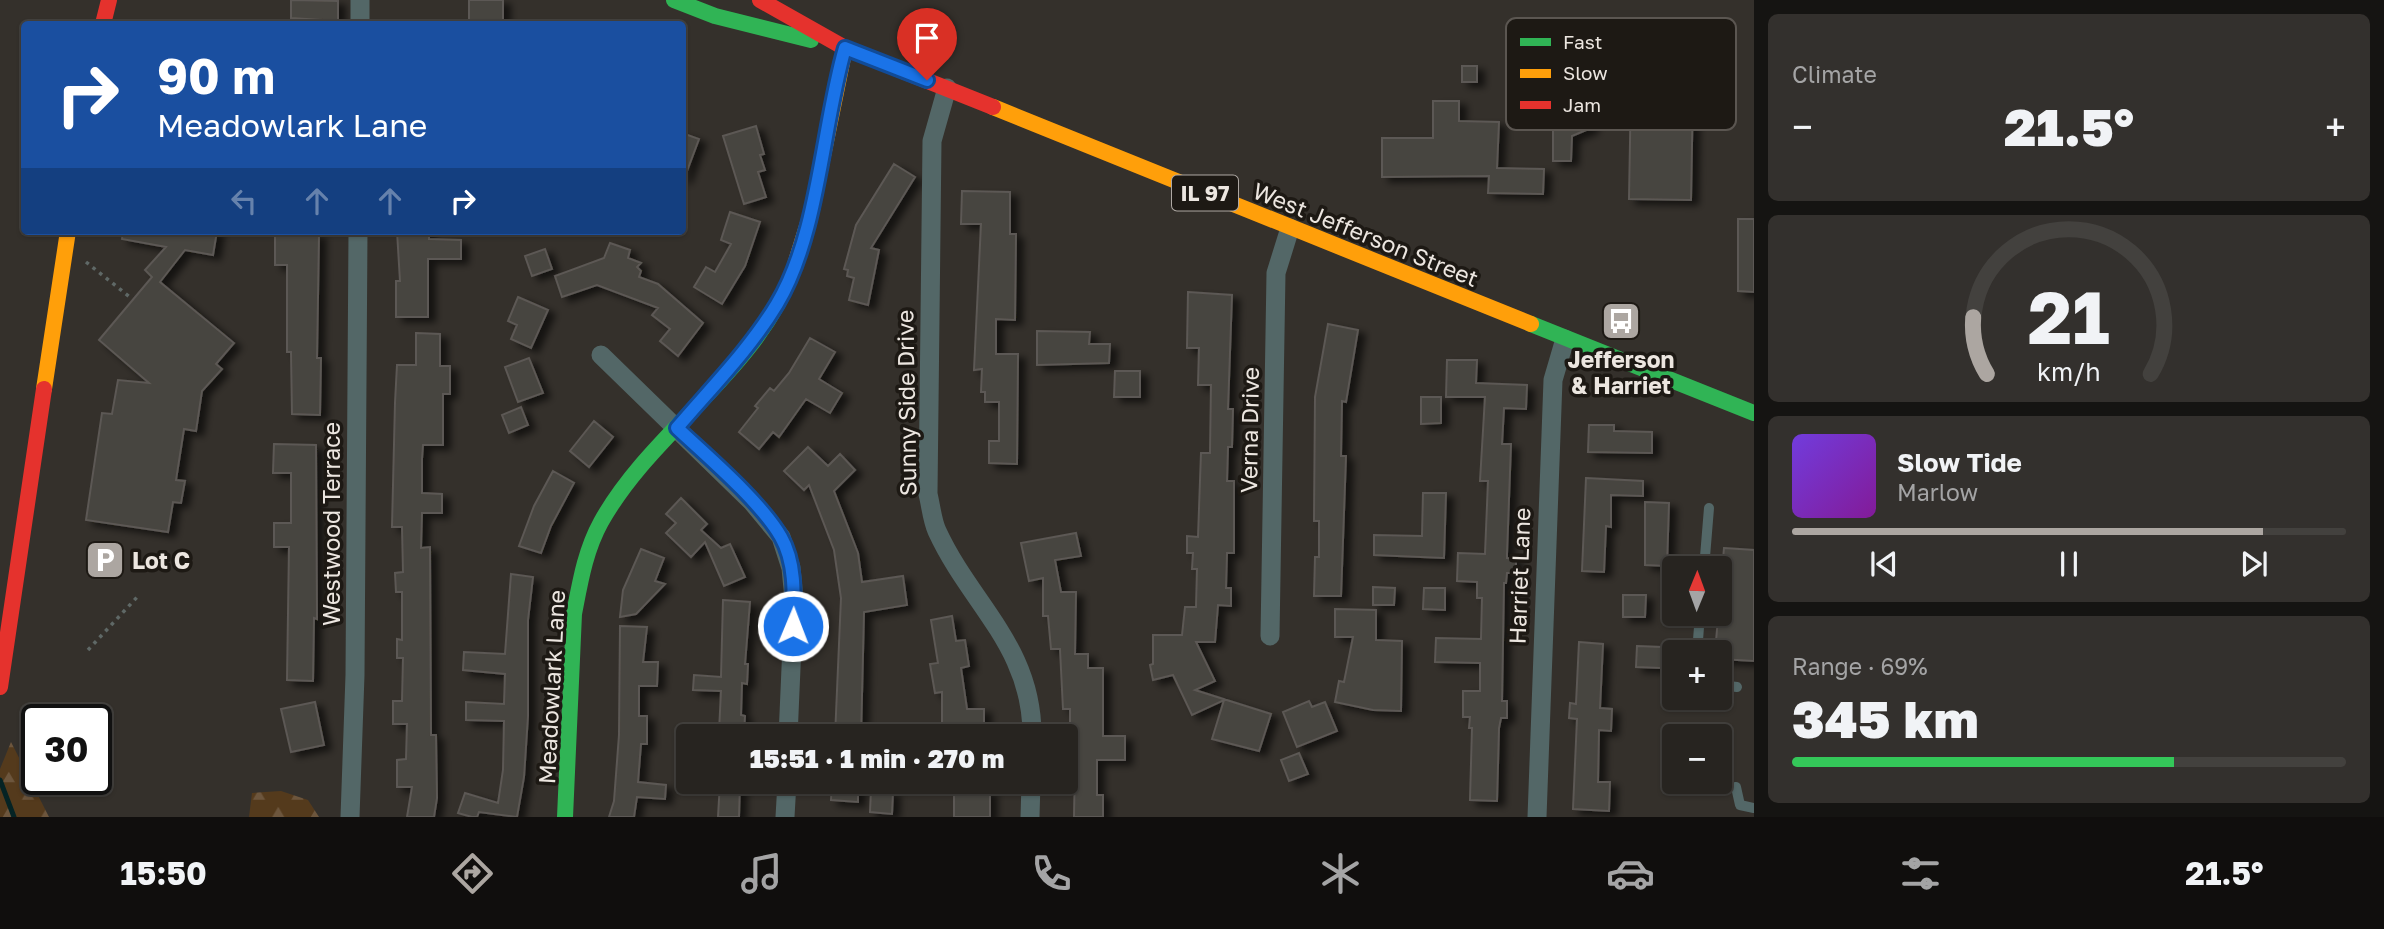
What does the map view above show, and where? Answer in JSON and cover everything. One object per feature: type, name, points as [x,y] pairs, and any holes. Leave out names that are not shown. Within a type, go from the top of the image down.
[{"type":"street","points":[[104,21],[109,0]]},
{"type":"street","points":[[360,0],[360,21]]},
{"type":"street","name":"West Jefferson Street","points":[[674,0],[715,16],[845,48],[1754,413]]},
{"type":"street","name":"West Jefferson Street","points":[[760,0],[845,48]]},
{"type":"street","name":"Meadowlark Lane","points":[[565,817],[571,759],[573,627],[578,586],[590,546],[616,497],[752,341],[784,290],[807,226],[833,89],[845,48]]},
{"type":"street","name":"Sunny Side Drive","points":[[947,88],[932,141],[928,495],[936,529],[1015,656],[1026,684],[1031,724]]},
{"type":"street","name":"Verna Drive","points":[[1270,636],[1276,273],[1290,228]]},
{"type":"street","points":[[0,687],[67,235]]},
{"type":"street","name":"Westwood Terrace","points":[[350,817],[355,676],[358,235]]},
{"type":"street","name":"Harriet Lane","points":[[1536,817],[1553,380],[1565,339]]},
{"type":"street","points":[[601,355],[752,502],[781,537],[791,568],[794,598],[789,724]]},
{"type":"street","points":[[785,817],[786,794]]},
{"type":"street","points":[[1030,817],[1031,794]]},
{"type":"lane","points":[[1705,556],[1709,508]]},
{"type":"lane","points":[[1732,686],[1737,687]]},
{"type":"lane","points":[[1736,787],[1740,805],[1754,808]]},
{"type":"path","points":[[82,259],[131,298]]},
{"type":"path","points":[[88,650],[140,594]]},
{"type":"green space","points":[[11,742],[21,762],[21,795],[38,795],[49,817],[0,817],[0,769]]},
{"type":"green space","points":[[281,791],[308,800],[319,817],[249,817],[252,793]]},
{"type":"building","points":[[291,0],[338,1],[338,21],[291,18]]},
{"type":"building","points":[[469,0],[503,0],[503,21],[469,21]]},
{"type":"building","points":[[1462,66],[1477,66],[1477,82],[1462,82]]},
{"type":"building","points":[[1433,101],[1459,101],[1459,121],[1499,122],[1497,168],[1544,169],[1543,194],[1488,193],[1489,176],[1382,177],[1382,138],[1433,138]]},
{"type":"building","points":[[756,126],[764,154],[760,155],[765,170],[758,172],[766,197],[744,204],[723,136]]},
{"type":"building","points":[[1553,130],[1586,130],[1572,136],[1571,161],[1553,161]]},
{"type":"building","points":[[1630,130],[1692,130],[1691,200],[1629,199]]},
{"type":"building","points":[[686,134],[699,139],[686,174]]},
{"type":"building","points":[[894,164],[915,177],[871,248],[879,250],[868,305],[849,300],[854,278],[847,276],[848,270],[844,269],[856,225]]},
{"type":"building","points":[[962,191],[1010,192],[1010,234],[1016,234],[1015,320],[996,319],[996,354],[1018,354],[1017,464],[989,463],[989,441],[999,441],[999,402],[985,402],[985,392],[981,392],[982,369],[974,370],[981,224],[961,224]]},
{"type":"building","points":[[730,212],[760,222],[745,266],[722,304],[694,287],[706,267],[715,272],[731,244],[721,240]]},
{"type":"building","points":[[1738,219],[1754,219],[1754,292],[1738,291]]},
{"type":"building","points":[[122,235],[216,235],[213,255],[185,250],[160,282],[234,343],[216,364],[222,369],[202,391],[196,431],[184,429],[176,480],[185,481],[181,503],[173,502],[168,532],[86,520],[102,413],[112,414],[118,380],[149,383],[99,340],[152,277],[145,270],[166,247],[122,239]]},
{"type":"building","points":[[275,235],[319,235],[317,358],[321,358],[320,415],[292,414],[291,352],[287,352],[287,265],[275,265]]},
{"type":"building","points":[[397,235],[429,235],[429,239],[461,240],[461,259],[428,259],[428,317],[396,317],[396,281],[400,281]]},
{"type":"building","points":[[610,243],[630,250],[628,258],[641,263],[637,267],[641,271],[639,277],[658,284],[703,323],[678,356],[660,341],[670,329],[652,315],[658,308],[597,285],[562,297],[555,276],[604,258]]},
{"type":"building","points":[[545,249],[552,269],[532,276],[525,256]]},
{"type":"building","points":[[1188,292],[1232,295],[1228,409],[1233,409],[1232,447],[1228,447],[1227,481],[1234,481],[1234,553],[1227,553],[1226,588],[1231,588],[1231,606],[1218,605],[1215,642],[1196,642],[1215,681],[1195,690],[1271,714],[1259,751],[1212,739],[1224,700],[1192,715],[1173,675],[1153,680],[1150,665],[1153,664],[1153,635],[1182,635],[1185,607],[1196,607],[1197,569],[1192,569],[1193,553],[1187,553],[1187,536],[1198,537],[1201,453],[1210,453],[1211,385],[1198,385],[1199,348],[1187,348]]},
{"type":"building","points":[[518,297],[548,310],[531,348],[511,339],[517,325],[508,321]]},
{"type":"building","points":[[1328,324],[1358,330],[1346,402],[1342,401],[1341,456],[1346,456],[1341,596],[1314,596],[1315,557],[1319,557],[1319,521],[1314,521],[1315,397]]},
{"type":"building","points":[[1037,331],[1090,332],[1089,344],[1110,344],[1109,363],[1037,365]]},
{"type":"building","points":[[416,333],[440,334],[440,366],[450,366],[450,394],[443,394],[443,445],[423,445],[422,459],[422,493],[442,494],[442,513],[422,513],[421,548],[430,547],[431,735],[436,735],[437,798],[434,817],[407,817],[412,787],[397,787],[397,760],[406,759],[407,724],[393,724],[393,701],[402,701],[403,658],[397,658],[397,639],[402,640],[402,592],[396,592],[395,573],[403,572],[402,527],[392,527],[397,365],[416,365]]},
{"type":"building","points":[[810,338],[835,352],[819,379],[842,393],[830,413],[806,399],[779,437],[773,432],[759,449],[739,432],[770,388],[774,391],[789,373]]},
{"type":"building","points":[[529,358],[543,393],[518,402],[505,367]]},
{"type":"building","points":[[1447,360],[1477,360],[1476,383],[1527,385],[1526,409],[1504,408],[1502,444],[1511,444],[1507,558],[1516,559],[1516,573],[1507,573],[1504,583],[1502,701],[1507,701],[1507,718],[1501,718],[1499,728],[1497,801],[1470,800],[1472,728],[1469,728],[1470,717],[1463,717],[1463,691],[1480,691],[1480,663],[1435,662],[1436,638],[1481,639],[1482,598],[1477,598],[1477,582],[1457,581],[1458,553],[1485,554],[1488,481],[1480,481],[1485,397],[1446,397]]},
{"type":"building","points":[[1115,371],[1140,371],[1140,397],[1114,397]]},
{"type":"building","points":[[1421,397],[1441,397],[1441,423],[1421,424]]},
{"type":"building","points":[[521,407],[528,425],[509,433],[502,415]]},
{"type":"building","points":[[594,421],[613,437],[589,467],[570,451]]},
{"type":"building","points":[[1589,425],[1614,425],[1614,431],[1652,432],[1652,453],[1588,452]]},
{"type":"building","points":[[274,444],[316,445],[317,619],[314,618],[313,681],[287,680],[289,547],[274,547],[274,523],[291,523],[291,473],[273,473]]},
{"type":"building","points":[[808,447],[828,466],[840,454],[855,470],[834,491],[858,553],[862,582],[903,576],[907,605],[864,612],[861,724],[836,724],[841,598],[834,550],[809,485],[804,490],[784,471]]},
{"type":"building","points":[[553,471],[574,483],[551,526],[541,553],[519,546],[534,506]]},
{"type":"building","points":[[1586,478],[1643,481],[1643,496],[1611,495],[1611,527],[1606,526],[1604,572],[1582,571]]},
{"type":"building","points":[[1423,493],[1446,493],[1444,558],[1374,555],[1374,535],[1422,536]]},
{"type":"building","points":[[681,498],[707,524],[701,530],[721,548],[730,544],[745,577],[724,586],[705,542],[691,557],[666,533],[676,523],[666,514]]},
{"type":"building","points":[[1645,502],[1669,503],[1667,556],[1662,556],[1662,566],[1645,565]]},
{"type":"building","points":[[1076,533],[1081,556],[1055,560],[1061,592],[1076,592],[1075,654],[1088,654],[1088,668],[1103,668],[1103,736],[1125,736],[1125,760],[1097,760],[1097,795],[1103,795],[1103,817],[1074,817],[1074,794],[1078,794],[1078,724],[1070,724],[1070,709],[1063,709],[1060,649],[1051,649],[1048,616],[1043,616],[1043,578],[1029,581],[1021,543]]},
{"type":"building","points":[[1724,548],[1754,550],[1754,661],[1732,660],[1732,640],[1716,640],[1717,626],[1732,626],[1732,556],[1723,556]]},
{"type":"building","points":[[641,549],[664,558],[655,581],[665,584],[636,614],[620,617],[623,590]]},
{"type":"building","points":[[511,574],[533,577],[528,620],[528,716],[524,777],[517,817],[479,812],[477,817],[472,817],[458,813],[465,793],[498,803],[503,770],[504,721],[466,720],[466,702],[504,704],[505,674],[463,670],[464,652],[505,654]]},
{"type":"building","points":[[1373,587],[1395,588],[1394,605],[1373,605]]},
{"type":"building","points":[[1424,588],[1445,588],[1445,610],[1423,609]]},
{"type":"building","points":[[1623,595],[1646,595],[1645,617],[1623,617]]},
{"type":"building","points":[[723,600],[750,602],[745,664],[748,664],[747,684],[742,683],[741,715],[745,716],[745,724],[719,724],[721,691],[693,690],[694,675],[721,677]]},
{"type":"building","points":[[1335,609],[1376,610],[1376,640],[1402,641],[1401,711],[1373,710],[1335,702],[1339,681],[1344,682],[1353,637],[1335,637]]},
{"type":"building","points":[[952,616],[956,641],[965,640],[969,666],[961,668],[967,709],[984,709],[984,724],[942,724],[942,692],[935,693],[930,664],[938,663],[931,620]]},
{"type":"building","points":[[620,626],[647,627],[643,662],[658,662],[657,686],[639,686],[639,716],[647,716],[647,744],[641,744],[638,782],[666,785],[665,799],[637,797],[634,817],[609,817],[614,801],[619,735]]},
{"type":"building","points":[[1579,642],[1603,644],[1600,708],[1612,709],[1611,731],[1599,730],[1598,782],[1610,782],[1609,811],[1573,809],[1577,719],[1569,718],[1570,703],[1576,704]]},
{"type":"building","points":[[1637,646],[1662,647],[1661,668],[1636,667]]},
{"type":"building","points":[[1309,701],[1312,707],[1325,702],[1337,731],[1297,747],[1283,712]]},
{"type":"building","points":[[315,702],[324,745],[291,752],[281,709]]},
{"type":"building","points":[[1299,753],[1308,774],[1289,781],[1281,760]]},
{"type":"building","points":[[719,794],[740,794],[739,817],[718,817]]},
{"type":"building","points":[[831,794],[858,794],[858,802],[831,800]]},
{"type":"building","points":[[871,794],[893,794],[892,814],[870,812]]},
{"type":"building","points":[[954,794],[990,794],[990,817],[954,817]]},
{"type":"waterway","points":[[0,780],[14,817]]},
{"type":"traffic: fast","points":[[674,0],[715,16],[811,40]]},
{"type":"traffic: fast","points":[[565,817],[574,614],[584,567],[595,533],[623,489],[648,458],[756,338],[777,305],[794,268]]},
{"type":"traffic: fast","points":[[1531,324],[1754,413]]},
{"type":"traffic: slow","points":[[794,268],[812,210],[845,48]]},
{"type":"traffic: slow","points":[[993,107],[1531,324]]},
{"type":"traffic: slow","points":[[44,389],[67,235]]},
{"type":"traffic: jam","points":[[104,21],[109,0]]},
{"type":"traffic: jam","points":[[760,0],[845,48],[993,107]]},
{"type":"traffic: jam","points":[[0,687],[44,389]]},
{"type":"place","name":"Jefferson & Harriet","points":[[1621,321]]},
{"type":"place","name":"Lot C","points":[[105,560]]},
{"type":"route","points":[[793,626],[791,568],[781,537],[752,502],[677,428],[752,341],[778,303],[795,265],[807,226],[833,89],[845,48],[927,80]]}]
